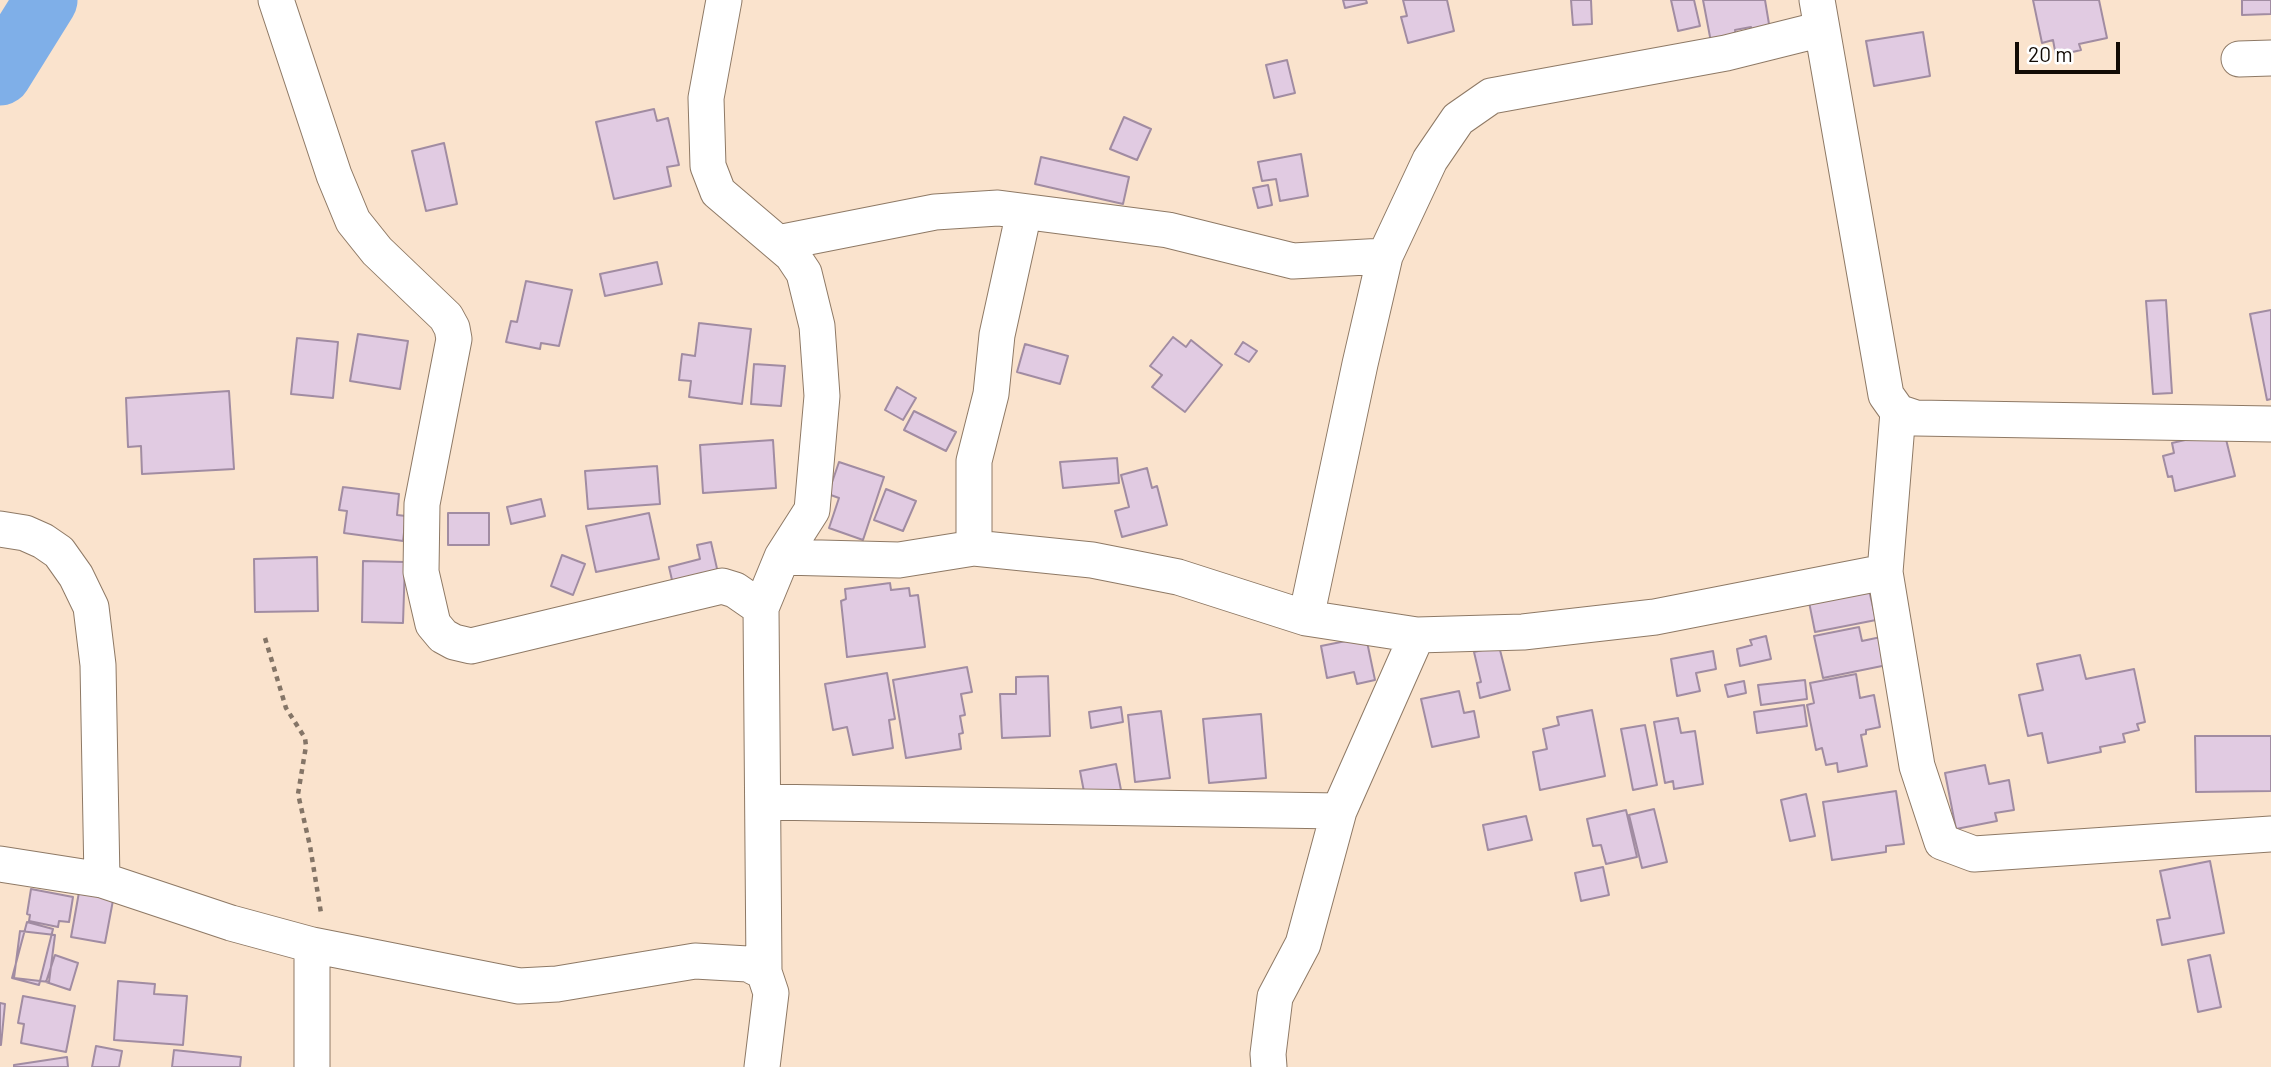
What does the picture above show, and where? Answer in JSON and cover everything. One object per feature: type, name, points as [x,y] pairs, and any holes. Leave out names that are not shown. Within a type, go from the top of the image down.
[{"type":"street","points":[[276,0],[334,175],[353,221],[377,251],[446,317],[452,328],[454,339],[422,504],[421,572],[433,624],[443,636],[471,646],[722,586],[735,590],[761,608]]},
{"type":"street","points":[[724,0],[706,97],[708,166],[718,192],[792,255],[804,273],[817,326],[822,396],[812,510],[782,557],[761,608],[764,972],[772,993],[762,1067]]},
{"type":"street","points":[[1306,618],[1385,256],[1430,160],[1458,119],[1491,96],[1727,53],[1820,14],[1886,395],[1898,412],[1916,418],[2271,424]]},
{"type":"street","points":[[778,243],[935,212],[998,208],[1168,230],[1293,261],[1385,256]]},
{"type":"street","points":[[974,548],[974,461],[991,394],[997,335],[1024,212]]},
{"type":"street","points":[[1898,412],[1885,572],[1917,766],[1942,842],[1974,854],[2271,834]]},
{"type":"street","points":[[0,529],[25,533],[59,552],[76,576],[90,607],[98,665],[102,880]]},
{"type":"street","points":[[782,557],[899,560],[974,548],[1092,560],[1178,577],[1306,618],[1417,635],[1523,632],[1655,617],[1885,572]]},
{"type":"street","points":[[1269,1067],[1268,1054],[1275,997],[1303,944],[1339,811],[1417,635]]},
{"type":"street","points":[[763,802],[1339,811]]},
{"type":"street","points":[[0,864],[102,880],[231,923],[320,946],[519,986],[557,984],[695,961],[748,964],[764,972]]},
{"type":"street","points":[[312,1067],[320,946]]},
{"type":"path","points":[[265,638],[286,708],[305,737],[298,794],[310,846],[320,946]]},
{"type":"building","points":[[1343,0],[1366,0],[1367,3],[1345,8]]},
{"type":"building","points":[[1403,0],[1447,0],[1454,31],[1408,43],[1401,17],[1407,16]]},
{"type":"building","points":[[1571,0],[1591,0],[1592,24],[1573,25]]},
{"type":"building","points":[[1671,0],[1694,0],[1700,26],[1678,31]]},
{"type":"building","points":[[1703,0],[1765,0],[1770,30],[1752,33],[1751,27],[1735,30],[1736,38],[1711,42]]},
{"type":"building","points":[[2033,0],[2099,0],[2107,38],[2079,44],[2081,50],[2056,56],[2053,40],[2042,43]]},
{"type":"building","points":[[2242,0],[2271,0],[2271,14],[2242,15]]},
{"type":"building","points":[[1923,32],[1930,76],[1874,86],[1866,41]]},
{"type":"building","points":[[1287,60],[1295,93],[1274,98],[1266,65]]},
{"type":"building","points":[[654,109],[657,121],[668,118],[679,165],[667,167],[671,186],[614,199],[596,122]]},
{"type":"building","points":[[1124,117],[1151,129],[1137,160],[1110,149]]},
{"type":"building","points":[[444,143],[457,204],[426,211],[412,151]]},
{"type":"building","points":[[1301,154],[1308,196],[1280,201],[1276,179],[1262,181],[1258,162]]},
{"type":"building","points":[[1041,157],[1129,177],[1123,204],[1035,184]]},
{"type":"building","points":[[1268,185],[1272,205],[1258,208],[1253,188]]},
{"type":"building","points":[[657,262],[662,284],[605,296],[600,274]]},
{"type":"building","points":[[526,281],[572,290],[559,346],[541,343],[540,349],[506,342],[511,321],[517,322]]},
{"type":"building","points":[[2166,300],[2172,393],[2153,394],[2146,301]]},
{"type":"building","points":[[2271,310],[2271,399],[2267,400],[2250,314]]},
{"type":"building","points":[[699,323],[751,329],[742,404],[689,397],[691,381],[679,380],[682,354],[695,356]]},
{"type":"building","points":[[358,334],[408,341],[400,389],[350,381]]},
{"type":"building","points":[[1173,337],[1186,347],[1191,340],[1222,365],[1185,412],[1152,387],[1162,375],[1150,366]]},
{"type":"building","points":[[297,338],[338,342],[333,398],[291,394]]},
{"type":"building","points":[[1243,342],[1257,351],[1249,362],[1235,354]]},
{"type":"building","points":[[1025,344],[1068,356],[1060,384],[1017,372]]},
{"type":"building","points":[[754,364],[785,366],[781,406],[751,404]]},
{"type":"building","points":[[897,387],[916,398],[903,420],[885,410]]},
{"type":"building","points":[[229,391],[234,469],[142,474],[141,446],[128,447],[126,398]]},
{"type":"building","points":[[914,411],[956,432],[946,451],[904,430]]},
{"type":"building","points":[[2224,431],[2235,476],[2175,491],[2163,456],[2174,453],[2172,443]]},
{"type":"building","points":[[773,440],[776,488],[703,493],[700,445]]},
{"type":"building","points":[[1117,458],[1119,483],[1063,488],[1060,462]]},
{"type":"building","points":[[839,462],[884,477],[863,540],[829,528],[839,498],[828,494]]},
{"type":"building","points":[[657,466],[660,504],[588,509],[585,471]]},
{"type":"building","points":[[1147,468],[1152,488],[1157,486],[1167,525],[1122,537],[1115,511],[1129,507],[1121,475]]},
{"type":"building","points":[[343,487],[399,494],[397,515],[406,516],[403,541],[344,533],[347,511],[339,510]]},
{"type":"building","points":[[886,489],[916,501],[903,531],[874,520]]},
{"type":"building","points":[[541,499],[545,516],[511,524],[507,507]]},
{"type":"building","points":[[448,513],[489,513],[489,545],[448,545]]},
{"type":"building","points":[[649,513],[659,559],[596,572],[586,526]]},
{"type":"building","points":[[711,542],[720,582],[675,593],[669,567],[700,559],[697,545]]},
{"type":"building","points":[[562,555],[585,564],[573,595],[551,586]]},
{"type":"building","points":[[317,557],[318,611],[255,612],[254,559]]},
{"type":"building","points":[[363,561],[405,562],[403,623],[362,622]]},
{"type":"building","points":[[890,583],[891,590],[909,588],[910,596],[918,595],[925,647],[847,657],[841,601],[846,599],[845,589]]},
{"type":"building","points":[[1869,590],[1876,620],[1815,632],[1809,602]]},
{"type":"building","points":[[1859,627],[1862,641],[1881,637],[1887,665],[1823,678],[1814,636]]},
{"type":"building","points":[[1766,636],[1771,659],[1740,666],[1737,649],[1752,645],[1750,640]]},
{"type":"building","points":[[1366,637],[1375,680],[1357,684],[1354,672],[1327,678],[1321,646]]},
{"type":"building","points":[[1499,646],[1510,690],[1480,698],[1477,683],[1481,682],[1474,652]]},
{"type":"building","points":[[1713,651],[1716,669],[1696,673],[1700,691],[1677,696],[1671,659]]},
{"type":"building","points":[[2080,655],[2086,679],[2134,669],[2145,722],[2137,724],[2139,730],[2123,734],[2125,742],[2100,747],[2101,752],[2048,763],[2042,733],[2028,736],[2019,695],[2043,690],[2037,664]]},
{"type":"building","points":[[967,667],[972,692],[961,694],[965,715],[960,716],[963,733],[959,734],[961,749],[906,758],[893,680]]},
{"type":"building","points":[[887,673],[895,719],[889,720],[893,748],[853,755],[847,727],[833,730],[825,684]]},
{"type":"building","points":[[1856,674],[1860,698],[1874,695],[1880,727],[1866,730],[1866,734],[1861,735],[1867,766],[1838,772],[1837,763],[1826,765],[1822,748],[1816,750],[1807,705],[1814,703],[1810,683]]},
{"type":"building","points":[[1048,676],[1050,736],[1002,738],[1000,694],[1016,694],[1016,677]]},
{"type":"building","points":[[1805,680],[1807,699],[1761,705],[1758,685]]},
{"type":"building","points":[[1744,681],[1746,693],[1728,697],[1725,685]]},
{"type":"building","points":[[1459,691],[1464,713],[1474,711],[1479,737],[1432,747],[1421,699]]},
{"type":"building","points":[[1804,705],[1807,726],[1757,733],[1754,712]]},
{"type":"building","points":[[1121,707],[1123,722],[1091,728],[1089,712]]},
{"type":"building","points":[[1592,710],[1605,776],[1540,790],[1533,752],[1547,749],[1543,729],[1559,725],[1557,717]]},
{"type":"building","points":[[1161,711],[1170,778],[1135,782],[1128,715]]},
{"type":"building","points":[[1261,714],[1266,778],[1209,783],[1203,719]]},
{"type":"building","points":[[1678,718],[1681,733],[1695,731],[1703,784],[1674,789],[1673,781],[1665,783],[1654,722]]},
{"type":"building","points":[[1645,725],[1657,785],[1633,790],[1621,729]]},
{"type":"building","points":[[2195,736],[2271,736],[2271,791],[2196,792]]},
{"type":"building","points":[[1116,764],[1121,790],[1085,797],[1080,771]]},
{"type":"building","points":[[1985,765],[1989,784],[2009,780],[2014,810],[1995,813],[1997,821],[1956,829],[1945,773]]},
{"type":"building","points":[[1896,791],[1904,844],[1886,846],[1886,852],[1832,860],[1823,802]]},
{"type":"building","points":[[1806,794],[1815,836],[1790,841],[1781,800]]},
{"type":"building","points":[[1654,809],[1667,862],[1642,868],[1629,815]]},
{"type":"building","points":[[1626,810],[1637,857],[1606,864],[1601,845],[1593,846],[1587,819]]},
{"type":"building","points":[[1526,816],[1532,840],[1488,850],[1483,825]]},
{"type":"building","points":[[2210,861],[2224,933],[2162,945],[2157,920],[2170,918],[2160,871]]},
{"type":"building","points":[[1603,867],[1609,895],[1581,901],[1575,873]]},
{"type":"building","points":[[81,881],[114,895],[105,943],[71,937]]},
{"type":"building","points":[[31,889],[73,897],[69,922],[59,921],[58,927],[29,921],[30,915],[27,914]]},
{"type":"building","points":[[27,922],[53,929],[39,985],[12,978]]},
{"type":"building","points":[[20,931],[55,935],[49,982],[14,978]]},
{"type":"building","points":[[55,955],[78,963],[70,990],[46,982]]},
{"type":"building","points":[[2210,955],[2221,1007],[2198,1012],[2188,960]]},
{"type":"building","points":[[118,981],[155,984],[154,994],[187,996],[183,1045],[114,1040]]},
{"type":"building","points":[[23,996],[75,1006],[66,1052],[21,1043],[24,1024],[18,1023]]},
{"type":"building","points":[[0,1003],[5,1004],[1,1045],[0,1045]]},
{"type":"building","points":[[96,1046],[122,1051],[119,1067],[92,1067]]},
{"type":"building","points":[[174,1050],[241,1057],[240,1067],[172,1067]]},
{"type":"building","points":[[67,1057],[68,1067],[14,1067],[14,1065]]},
{"type":"waterway","points":[[0,74],[46,0]]}]
